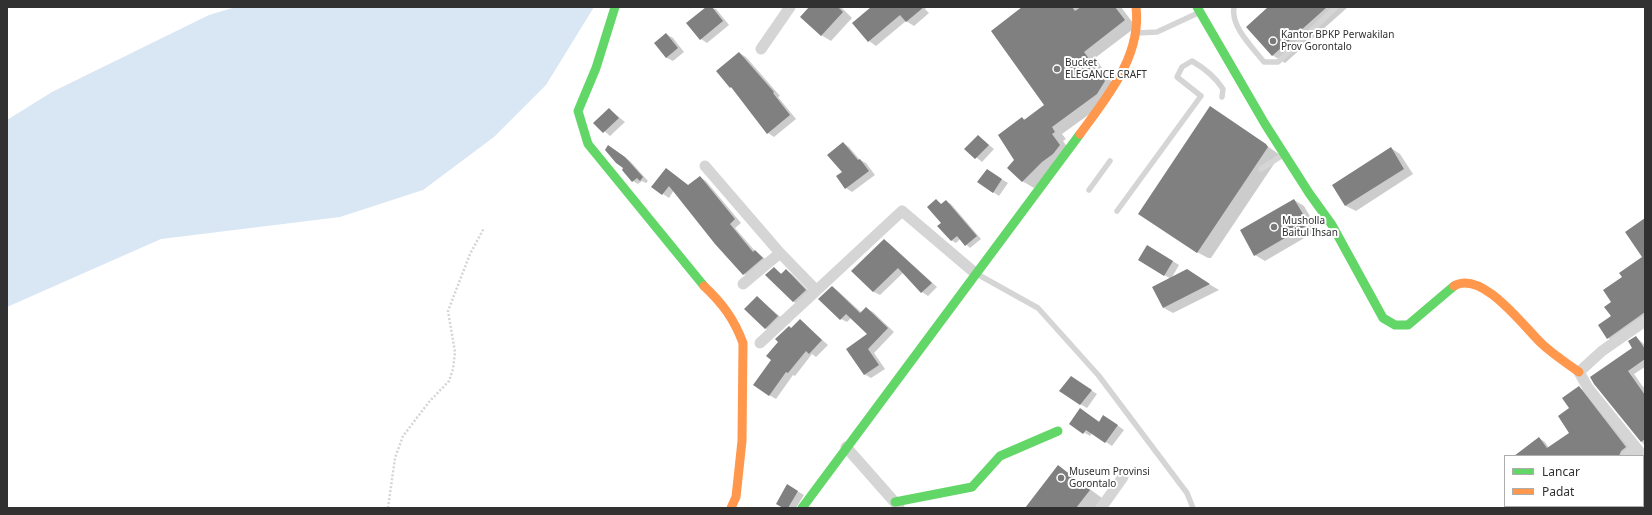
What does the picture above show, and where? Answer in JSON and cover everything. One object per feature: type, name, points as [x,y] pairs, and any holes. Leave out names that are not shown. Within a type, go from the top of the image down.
[{"type":"street","points":[[615,7],[596,68],[582,98],[578,111],[582,128],[592,149],[645,212],[700,282],[723,304],[738,329],[743,350],[742,441],[736,497],[731,508]]},
{"type":"street","points":[[761,49],[790,7]]},
{"type":"street","points":[[802,508],[1104,100],[1130,57],[1136,33],[1138,16],[1136,7]]},
{"type":"street","points":[[1199,10],[1258,112],[1309,193],[1332,225],[1383,318],[1388,322],[1400,326],[1408,325],[1451,288],[1460,283],[1482,288],[1496,298],[1542,343],[1579,372],[1588,388],[1641,453],[1631,455]]},
{"type":"street","points":[[705,166],[780,253],[816,290]]},
{"type":"street","points":[[760,342],[902,211],[975,273]]},
{"type":"street","points":[[743,284],[780,253]]},
{"type":"street","points":[[1579,372],[1602,351],[1645,321]]},
{"type":"street","points":[[846,447],[897,505],[972,487],[1000,456],[1058,432]]},
{"type":"street","points":[[1101,508],[1123,477]]},
{"type":"lane","points":[[1234,7],[1233,14],[1237,25],[1264,62],[1272,63],[1278,62],[1336,7]]},
{"type":"lane","points":[[1136,33],[1156,32],[1199,10]]},
{"type":"lane","points":[[1117,211],[1201,96],[1177,77],[1182,67],[1192,61],[1200,65],[1220,84],[1223,89],[1222,97]]},
{"type":"lane","points":[[1261,169],[1284,154]]},
{"type":"lane","points":[[1089,190],[1110,161]]},
{"type":"lane","points":[[975,273],[1038,308],[1099,376],[1188,493],[1193,508]]},
{"type":"path","points":[[388,508],[395,458],[403,436],[429,402],[449,381],[453,369],[455,352],[448,311],[470,254],[484,228]]},
{"type":"water","points":[[236,7],[594,7],[546,85],[494,137],[423,190],[340,217],[161,239],[7,307],[7,120],[52,92],[209,15]]},
{"type":"building","points":[[706,7],[712,7],[723,21],[700,40],[686,23]]},
{"type":"building","points":[[809,7],[838,7],[843,12],[821,36],[800,17]]},
{"type":"building","points":[[871,7],[924,7],[906,22],[900,15],[868,42],[852,23]]},
{"type":"building","name":"Bucket ELEGANCE CRAFT","points":[[1022,7],[1072,7],[1075,11],[1081,7],[1115,7],[1125,20],[1084,52],[1105,81],[1097,94],[1052,127],[1055,132],[1052,134],[1060,145],[1053,154],[1042,162],[1022,182],[1007,168],[1014,160],[998,135],[1022,117],[1024,120],[1044,105],[991,31]]},
{"type":"building","name":"Kantor BPKP Perwakilan Prov Gorontalo","points":[[1268,7],[1327,7],[1272,56],[1246,27]]},
{"type":"building","points":[[666,33],[678,48],[666,58],[654,43]]},
{"type":"building","points":[[739,52],[774,92],[773,93],[790,115],[767,134],[731,87],[730,88],[716,71]]},
{"type":"building","points":[[1210,106],[1266,144],[1268,147],[1197,253],[1138,214]]},
{"type":"building","points":[[609,108],[619,118],[603,133],[593,123]]},
{"type":"building","points":[[978,135],[989,145],[975,159],[964,149]]},
{"type":"building","points":[[843,142],[858,160],[860,159],[869,171],[845,189],[836,176],[842,172],[827,155]]},
{"type":"building","points":[[608,145],[625,157],[643,177],[640,181],[637,178],[632,182],[622,170],[623,168],[616,163],[605,150]]},
{"type":"building","points":[[1391,147],[1404,169],[1345,206],[1332,185]]},
{"type":"building","points":[[666,168],[688,185],[700,176],[735,219],[730,224],[753,252],[755,250],[763,258],[743,275],[715,244],[669,186],[662,195],[651,187]]},
{"type":"building","points":[[987,169],[1002,179],[993,193],[977,182]]},
{"type":"building","points":[[936,199],[941,204],[946,200],[977,236],[965,246],[957,236],[951,241],[937,226],[941,223],[927,207]]},
{"type":"building","name":"Musholla Baitul Ihsan","points":[[1294,199],[1309,224],[1254,256],[1240,230]]},
{"type":"building","points":[[1645,218],[1645,312],[1607,339],[1598,325],[1611,316],[1604,307],[1611,302],[1603,290],[1622,277],[1619,273],[1642,257],[1625,232]]},
{"type":"building","points":[[884,239],[932,283],[921,293],[898,268],[873,292],[851,271]]},
{"type":"building","points":[[1147,245],[1173,261],[1164,276],[1138,260]]},
{"type":"building","points":[[774,267],[781,274],[786,269],[806,290],[793,302],[765,275]]},
{"type":"building","points":[[1187,269],[1210,284],[1163,308],[1152,287]]},
{"type":"building","points":[[832,286],[860,313],[866,307],[888,328],[868,349],[879,365],[864,375],[846,349],[867,334],[846,314],[840,320],[818,299]]},
{"type":"building","points":[[757,296],[778,316],[765,329],[744,309]]},
{"type":"building","points":[[800,319],[822,340],[809,354],[806,351],[788,373],[786,372],[769,396],[753,385],[771,360],[766,356],[778,342],[775,339],[789,326],[791,328]]},
{"type":"building","points":[[1636,336],[1645,349],[1645,359],[1628,371],[1645,395],[1645,439],[1641,442],[1590,377],[1632,348],[1628,341]]},
{"type":"building","points":[[1071,376],[1092,390],[1080,405],[1059,391]]},
{"type":"building","points":[[1579,386],[1626,447],[1621,451],[1619,455],[1515,455],[1539,437],[1547,448],[1569,433],[1558,416],[1569,408],[1562,398]]},
{"type":"building","points":[[1080,408],[1099,422],[1103,415],[1118,425],[1105,443],[1086,430],[1083,434],[1069,424]]},
{"type":"building","name":"Museum Provinsi Gorontalo","points":[[1058,465],[1090,490],[1076,508],[1025,508]]},
{"type":"building","points":[[787,484],[798,491],[788,508],[783,508],[776,504]]},
{"type":"traffic: fast","points":[[615,7],[596,68],[578,111],[588,144],[704,286]]},
{"type":"traffic: fast","points":[[1197,7],[1265,124],[1309,193],[1332,225],[1383,318],[1395,325],[1408,325],[1454,286]]},
{"type":"traffic: fast","points":[[802,508],[1080,134]]},
{"type":"traffic: fast","points":[[895,502],[972,487],[1000,456],[1058,431]]},
{"type":"traffic: slow","points":[[1080,134],[1111,90],[1128,59],[1134,42],[1136,7]]},
{"type":"traffic: slow","points":[[1454,286],[1465,283],[1477,286],[1489,292],[1502,302],[1542,344],[1579,372]]},
{"type":"traffic: slow","points":[[704,286],[727,312],[736,326],[743,343],[742,441],[736,497],[731,508]]},
{"type":"place","name":"Kantor BPKP Perwakilan Prov Gorontalo","points":[[1273,41]]},
{"type":"place","name":"Bucket ELEGANCE CRAFT","points":[[1057,69]]},
{"type":"place","name":"Musholla Baitul Ihsan","points":[[1274,227]]},
{"type":"place","name":"Museum Provinsi Gorontalo","points":[[1061,478]]}]
